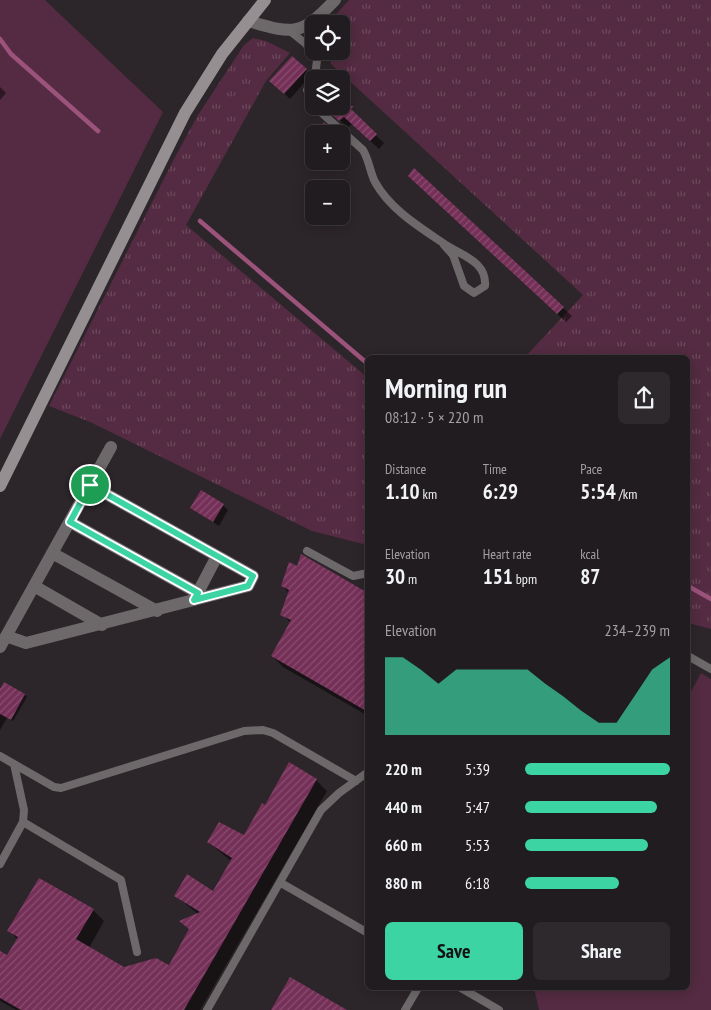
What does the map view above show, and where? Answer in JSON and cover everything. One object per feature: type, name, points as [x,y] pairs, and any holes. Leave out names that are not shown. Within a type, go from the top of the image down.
[{"type":"main road","points":[[0,486],[185,113],[222,54],[265,0]]},
{"type":"street","points":[[248,21],[290,31],[313,20],[335,0]]},
{"type":"street","points":[[90,485],[253,576],[248,586],[196,596],[157,611],[26,643],[3,641],[111,447]]},
{"type":"street","points":[[70,522],[196,596]]},
{"type":"street","points":[[52,553],[157,611]]},
{"type":"street","points":[[196,596],[217,556]]},
{"type":"street","points":[[34,586],[102,625]]},
{"type":"lane","points":[[290,31],[310,48],[317,60],[316,70]]},
{"type":"lane","points":[[324,115],[363,150],[368,158],[374,181],[385,197],[398,210],[444,245],[478,264],[486,280],[485,286],[480,291],[474,293],[464,286],[453,256],[444,245]]},
{"type":"lane","points":[[307,551],[353,576],[365,574]]},
{"type":"lane","points":[[690,657],[711,669]]},
{"type":"lane","points":[[0,756],[61,788],[244,731],[263,730],[356,780]]},
{"type":"lane","points":[[0,864],[22,822],[24,810],[14,764]]},
{"type":"lane","points":[[207,1010],[322,810],[365,774]]},
{"type":"lane","points":[[22,822],[121,880],[137,952]]},
{"type":"lane","points":[[281,883],[365,931]]},
{"type":"lane","points":[[405,1010],[417,990]]},
{"type":"lane","points":[[464,990],[499,1010]]},
{"type":"green space","points":[[0,0],[45,0],[163,112],[0,439]]},
{"type":"green space","points":[[349,0],[711,0],[711,629],[690,624],[690,355],[527,355],[583,295],[350,81],[350,70],[338,70],[331,64],[331,60],[350,60],[350,15],[335,15]]},
{"type":"green space","points":[[253,38],[266,41],[290,53],[266,81],[186,225],[365,375],[365,544],[312,531],[90,422],[49,406],[175,157],[198,115],[244,45]]},
{"type":"green space","points":[[701,673],[711,679],[711,1010],[539,1010],[534,990],[690,990],[690,693]]},
{"type":"building","points":[[292,56],[307,69],[284,94],[269,81]]},
{"type":"building","points":[[350,106],[354,106],[351,109],[377,134],[370,141],[344,117],[339,121],[332,115],[350,115]]},
{"type":"building","points":[[414,168],[564,307],[557,314],[408,176]]},
{"type":"building","points":[[201,490],[224,504],[213,522],[190,508]]},
{"type":"building","points":[[301,554],[365,591],[365,710],[271,656],[291,620],[280,615],[289,590],[281,586],[289,562],[297,566]]},
{"type":"building","points":[[4,682],[25,694],[11,720],[0,714],[0,689]]},
{"type":"building","points":[[289,762],[317,779],[184,1010],[21,1010],[0,998],[0,951],[7,955],[18,937],[7,931],[39,878],[94,909],[76,939],[124,967],[156,958],[169,965],[189,929],[179,921],[200,912],[174,896],[187,874],[213,891],[232,858],[207,842],[219,822],[244,835],[262,803],[265,805]]},
{"type":"building","points":[[290,977],[347,1010],[271,1010]]},
{"type":"waterway","points":[[0,39],[11,54],[98,131]]},
{"type":"waterway","points":[[200,221],[365,361]]},
{"type":"waterway","points":[[690,587],[711,599]]},
{"type":"route","points":[[90,485],[253,576],[248,586],[194,600],[198,593],[70,522],[90,485]]}]
